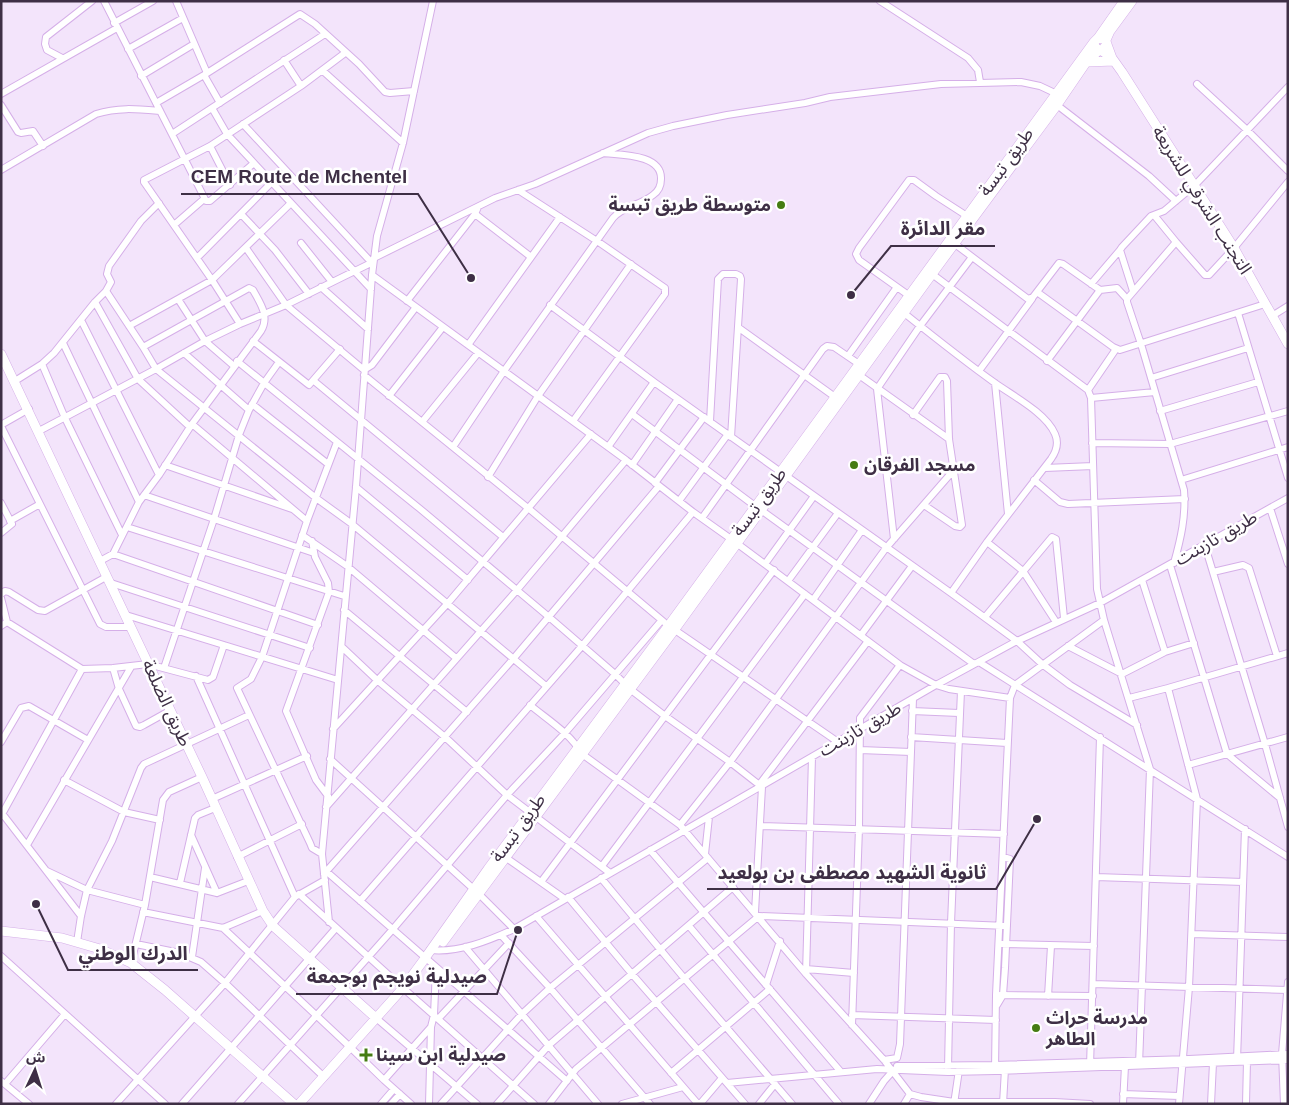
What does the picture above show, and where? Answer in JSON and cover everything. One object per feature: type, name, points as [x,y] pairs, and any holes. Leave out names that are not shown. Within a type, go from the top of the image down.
[{"type":"main road","name":"طريق تبسة","points":[[784,474],[835,397],[911,297],[967,216],[1045,115],[1057,94],[1101,44],[1124,1]]},
{"type":"main road","name":"طريق تبسة","points":[[1045,115],[1057,105],[1132,1]]},
{"type":"main road","name":"التجنب الشرقي للشريعة","points":[[1101,44],[1195,185],[1234,248],[1288,344]]},
{"type":"main road","points":[[1087,62],[1113,60]]},
{"type":"main road","name":"طريق تبسة","points":[[304,1102],[403,988],[428,956],[627,687],[668,625],[734,541],[904,314],[911,297],[932,274],[1019,150]]},
{"type":"main road","name":"طريق الضلعة","points":[[1,354],[126,615],[262,910],[273,926],[310,957],[376,1018]]},
{"type":"main road","name":"طريق تبسة","points":[[476,892],[505,857],[532,815]]},
{"type":"main road","points":[[1,931],[45,935],[78,942],[131,963],[165,990],[294,1104]]},
{"type":"street","points":[[62,58],[47,50],[45,44],[46,37],[92,1]]},
{"type":"street","points":[[104,1],[204,199],[210,201],[254,164]]},
{"type":"street","points":[[1,94],[153,1]]},
{"type":"street","points":[[176,1],[205,74],[220,103]]},
{"type":"street","points":[[329,922],[322,854],[342,647],[344,596],[356,487],[373,261],[379,228],[403,143],[433,1]]},
{"type":"street","points":[[880,1],[968,58],[978,70],[980,82]]},
{"type":"street","points":[[156,103],[300,14],[325,34],[387,93],[414,91]]},
{"type":"street","points":[[128,49],[183,18]]},
{"type":"street","points":[[172,134],[325,34]]},
{"type":"street","points":[[141,76],[194,44]]},
{"type":"street","points":[[240,324],[144,180],[210,146],[323,71],[345,53]]},
{"type":"street","points":[[284,60],[301,86]]},
{"type":"street","points":[[323,71],[403,143]]},
{"type":"street","points":[[39,431],[205,341],[354,272],[478,207],[648,133],[689,122],[805,103],[830,97],[941,84],[980,82],[1030,83],[1057,94]]},
{"type":"street","points":[[1197,84],[1288,171]]},
{"type":"street","points":[[1092,284],[1151,216],[1164,211],[1195,185],[1246,129],[1288,87]]},
{"type":"street","points":[[1,105],[18,132],[34,131],[43,146]]},
{"type":"street","points":[[1057,105],[1149,176],[1176,201]]},
{"type":"street","points":[[1,170],[96,114],[124,108],[160,110]]},
{"type":"street","points":[[212,108],[227,134],[371,289]]},
{"type":"street","points":[[243,124],[373,261]]},
{"type":"street","points":[[210,146],[230,186]]},
{"type":"street","points":[[453,447],[550,305],[618,212],[656,194],[661,183],[661,172],[658,167],[647,159],[602,153]]},
{"type":"street","points":[[911,297],[859,260],[857,252],[906,182],[914,180],[967,216]]},
{"type":"street","points":[[197,258],[272,182]]},
{"type":"street","points":[[1154,215],[1205,275],[1211,273],[1234,248],[1288,182]]},
{"type":"street","points":[[518,190],[597,241],[666,290],[666,294],[572,421]]},
{"type":"street","points":[[174,226],[204,199]]},
{"type":"street","points":[[15,381],[42,364],[63,343],[106,291],[111,282],[106,271],[109,266],[141,220],[159,203]]},
{"type":"street","points":[[129,326],[212,280],[291,203]]},
{"type":"street","points":[[407,301],[478,207]]},
{"type":"street","points":[[241,214],[261,233],[309,294]]},
{"type":"street","points":[[474,214],[531,257]]},
{"type":"street","points":[[468,345],[560,217]]},
{"type":"street","points":[[1176,242],[1133,291],[1126,302],[1141,344],[1181,480],[1185,514],[1182,533],[1172,564],[1228,754],[1280,798]]},
{"type":"street","points":[[302,243],[332,282]]},
{"type":"street","points":[[954,244],[1026,297],[1032,298]]},
{"type":"street","points":[[246,248],[286,305],[340,349],[389,396],[528,508],[668,625],[838,742]]},
{"type":"street","points":[[1120,250],[1133,291]]},
{"type":"street","points":[[894,539],[877,388],[920,326],[972,257]]},
{"type":"street","points":[[979,371],[1059,263],[1100,290],[1117,288],[1127,299]]},
{"type":"street","points":[[488,476],[538,396],[631,264]]},
{"type":"street","points":[[679,501],[729,436],[741,280],[740,276],[736,274],[723,274],[718,279],[710,421]]},
{"type":"street","points":[[932,274],[1088,390],[1091,398],[1096,580],[1104,620],[1150,769],[1139,1063]]},
{"type":"street","points":[[372,275],[591,434],[900,665],[936,685],[960,692],[1010,698]]},
{"type":"street","points":[[322,287],[368,329]]},
{"type":"street","points":[[848,356],[897,287]]},
{"type":"street","points":[[100,561],[113,554],[139,502],[166,465],[191,425],[264,326],[266,314],[251,289],[246,289],[143,347]]},
{"type":"street","points":[[1048,361],[1100,290]]},
{"type":"street","points":[[106,291],[156,369],[316,498],[352,524],[546,686]]},
{"type":"street","points":[[1037,292],[1116,350],[1141,344],[1265,304]]},
{"type":"street","points":[[178,299],[205,341],[264,383],[358,458],[550,617],[615,674],[627,687],[760,786]]},
{"type":"street","points":[[95,302],[138,379],[191,425],[232,456],[307,521]]},
{"type":"street","points":[[550,305],[619,357],[1017,641],[1042,664],[1070,685],[1137,724]]},
{"type":"street","points":[[1272,316],[1288,306]]},
{"type":"street","points":[[364,373],[416,307]]},
{"type":"street","points":[[1238,312],[1268,417],[1288,478]]},
{"type":"street","points":[[904,314],[1040,416],[1053,430],[1058,441],[1055,454],[987,542],[951,593]]},
{"type":"street","points":[[82,320],[159,475]]},
{"type":"street","points":[[389,396],[443,327]]},
{"type":"street","points":[[738,328],[835,397]]},
{"type":"street","points":[[253,341],[308,385],[314,381],[340,349]]},
{"type":"street","points":[[63,343],[139,502]]},
{"type":"street","points":[[702,518],[822,349],[827,346],[834,346],[859,364]]},
{"type":"street","points":[[1151,378],[1248,348]]},
{"type":"street","points":[[1088,390],[1116,350]]},
{"type":"street","points":[[184,353],[220,386],[328,464]]},
{"type":"street","points":[[422,422],[478,353]]},
{"type":"street","points":[[164,668],[214,519],[239,436],[250,407],[279,362]]},
{"type":"street","points":[[42,364],[65,418],[122,535]]},
{"type":"street","points":[[859,375],[948,438]]},
{"type":"street","points":[[913,415],[940,377],[945,377],[947,382],[948,438],[962,525],[960,527],[955,526],[924,505]]},
{"type":"street","points":[[314,381],[503,538]]},
{"type":"street","points":[[608,447],[654,382]]},
{"type":"street","points":[[1160,412],[1258,382]]},
{"type":"street","points":[[995,383],[1008,514]]},
{"type":"street","points":[[1091,398],[1155,392]]},
{"type":"street","points":[[632,465],[678,399]]},
{"type":"street","points":[[28,409],[1,425],[100,624],[106,627],[131,627]]},
{"type":"street","points":[[1092,443],[1170,444],[1288,411]]},
{"type":"street","points":[[632,414],[886,602],[976,663],[1100,737],[1288,857]]},
{"type":"street","points":[[116,1104],[226,983],[297,896],[325,875],[550,617],[595,564],[657,485],[679,450],[704,417]]},
{"type":"street","points":[[333,729],[448,603],[591,434]]},
{"type":"street","points":[[322,854],[312,848],[237,688],[251,679],[262,657],[302,535],[337,442]]},
{"type":"street","points":[[1181,480],[1288,447]]},
{"type":"street","points":[[326,807],[517,590],[626,460]]},
{"type":"street","points":[[166,465],[295,511]]},
{"type":"street","points":[[1045,468],[1092,466]]},
{"type":"street","points":[[680,825],[730,762],[886,548],[953,471]]},
{"type":"street","points":[[1034,480],[1060,502],[1068,504],[1184,499]]},
{"type":"street","points":[[356,487],[468,580]]},
{"type":"street","points":[[144,495],[314,553]]},
{"type":"street","points":[[765,564],[814,496]]},
{"type":"street","name":"طريق تازبنت","points":[[428,956],[465,947],[514,929],[936,685],[1017,641],[1100,603],[1288,498]]},
{"type":"street","points":[[1,502],[12,525],[1,533]]},
{"type":"street","points":[[10,521],[40,504]]},
{"type":"street","points":[[1270,508],[1288,564]]},
{"type":"street","points":[[360,901],[582,646],[693,512]]},
{"type":"street","points":[[788,580],[838,512]]},
{"type":"street","points":[[127,527],[344,596]]},
{"type":"street","points":[[813,600],[862,530]]},
{"type":"street","points":[[302,535],[347,566],[456,658]]},
{"type":"street","points":[[985,618],[1050,538],[1056,539],[1064,618]]},
{"type":"street","points":[[312,541],[314,553],[328,583],[329,592],[286,711],[321,788],[328,796]]},
{"type":"street","points":[[987,542],[1024,571],[1056,622]]},
{"type":"street","points":[[1205,546],[1265,744],[1288,828]]},
{"type":"street","points":[[113,554],[192,583],[318,625]]},
{"type":"street","points":[[1213,572],[1243,565],[1249,568],[1277,656]]},
{"type":"street","points":[[861,635],[912,566]]},
{"type":"street","points":[[541,882],[774,570]]},
{"type":"street","points":[[1,594],[5,591],[9,592],[42,611],[84,589],[108,580],[310,648]]},
{"type":"street","points":[[1142,580],[1165,652]]},
{"type":"street","points":[[602,866],[805,594]]},
{"type":"street","points":[[1,598],[4,624],[82,669],[131,667],[148,664],[211,679],[224,645]]},
{"type":"street","points":[[344,610],[466,712]]},
{"type":"street","points":[[126,615],[338,680]]},
{"type":"street","points":[[995,1068],[996,1020],[1000,995],[1003,926],[1003,857],[1010,698],[1014,685],[1104,620]]},
{"type":"street","points":[[238,1104],[615,674],[668,625]]},
{"type":"street","points":[[549,1104],[572,1074],[712,955],[757,914],[760,786],[868,641]]},
{"type":"street","points":[[1122,674],[1165,652],[1194,643]]},
{"type":"street","points":[[1068,646],[1122,674]]},
{"type":"street","points":[[342,647],[378,681],[445,737],[507,795],[610,873]]},
{"type":"street","points":[[1129,698],[1242,667],[1288,652]]},
{"type":"street","points":[[852,1025],[859,828],[860,718],[900,665]]},
{"type":"street","points":[[27,845],[131,667]]},
{"type":"street","points":[[113,668],[118,689],[136,726],[140,727],[170,710]]},
{"type":"street","points":[[81,916],[2,814],[82,669]]},
{"type":"street","points":[[196,676],[244,785],[297,896],[336,928],[534,1104]]},
{"type":"street","points":[[1168,688],[1197,799],[1189,987],[1179,1104]]},
{"type":"street","points":[[948,1069],[951,923],[960,692]]},
{"type":"street","points":[[869,1104],[884,1081],[889,1067],[899,1055],[913,698]]},
{"type":"street","points":[[530,705],[565,733],[580,750],[685,830],[889,1067],[910,1094],[921,1098],[954,1103],[1090,1104]]},
{"type":"street","points":[[1,742],[21,708],[25,706],[29,706],[88,740]]},
{"type":"street","points":[[912,711],[959,713]]},
{"type":"street","points":[[78,942],[87,890],[124,812],[130,791],[144,764],[249,715]]},
{"type":"street","points":[[911,737],[1007,743]]},
{"type":"street","points":[[1090,1065],[1100,737]]},
{"type":"street","points":[[1188,765],[1288,737]]},
{"type":"street","points":[[860,750],[911,752]]},
{"type":"street","points":[[180,884],[196,816],[244,785],[307,756]]},
{"type":"street","points":[[806,971],[812,757]]},
{"type":"street","points":[[330,759],[384,806],[514,929]]},
{"type":"street","points":[[131,963],[145,905],[163,800],[169,792],[202,778]]},
{"type":"street","points":[[64,780],[124,812],[160,820]]},
{"type":"street","points":[[441,1104],[522,1014],[550,988],[679,882],[707,856],[709,816]]},
{"type":"street","points":[[237,857],[302,824]]},
{"type":"street","points":[[760,826],[1004,834]]},
{"type":"street","points":[[1237,1059],[1245,830]]},
{"type":"street","points":[[191,835],[217,893]]},
{"type":"street","points":[[650,850],[841,1072]]},
{"type":"street","points":[[505,857],[567,898],[745,1104]]},
{"type":"street","points":[[192,957],[205,868]]},
{"type":"street","points":[[46,870],[87,890],[145,905]]},
{"type":"street","points":[[325,875],[428,956],[436,968],[567,1081]]},
{"type":"street","points":[[150,876],[217,893],[248,881]]},
{"type":"street","points":[[1096,877],[1243,882]]},
{"type":"street","points":[[601,878],[634,920],[792,1104]]},
{"type":"street","points":[[497,1104],[549,1045],[733,887]]},
{"type":"street","points":[[223,928],[262,910]]},
{"type":"street","points":[[143,912],[223,928],[411,1104]]},
{"type":"street","points":[[757,914],[807,918],[1003,926]]},
{"type":"street","points":[[536,916],[699,1104],[724,1081],[773,1081],[889,1067],[1005,1068],[1285,1057]]},
{"type":"street","points":[[689,926],[840,1104]]},
{"type":"street","points":[[182,1104],[336,928]]},
{"type":"street","points":[[501,934],[603,1048],[647,1102]]},
{"type":"street","points":[[1192,934],[1288,937]]},
{"type":"street","points":[[671,1073],[754,1003],[768,987],[780,941]]},
{"type":"street","points":[[384,1080],[431,1027],[436,1017],[464,991],[509,943]]},
{"type":"street","points":[[136,944],[192,957],[200,962],[226,983],[324,1077]]},
{"type":"street","points":[[1002,944],[1094,946]]},
{"type":"street","points":[[1048,996],[1051,946]]},
{"type":"street","points":[[465,947],[598,1104]]},
{"type":"street","points":[[1,956],[165,1104]]},
{"type":"street","points":[[436,968],[436,1017]]},
{"type":"street","points":[[806,971],[854,973]]},
{"type":"street","points":[[1284,1104],[1286,1093],[1285,1057],[1288,982]]},
{"type":"street","points":[[1093,984],[1288,990]]},
{"type":"street","points":[[1000,995],[1092,996]]},
{"type":"street","points":[[29,1104],[3,1082],[65,1014]]},
{"type":"street","points":[[852,1015],[996,1020]]},
{"type":"street","points":[[376,1018],[476,1104]]},
{"type":"street","points":[[429,1104],[431,1027]]},
{"type":"street","points":[[1183,1061],[1213,1063],[1237,1059],[1247,1061],[1285,1057]]},
{"type":"street","points":[[1246,1104],[1247,1061]]},
{"type":"street","points":[[1090,1065],[1124,1066],[1139,1063]]},
{"type":"street","points":[[1211,1104],[1213,1063]]},
{"type":"street","points":[[1123,1104],[1124,1066]]},
{"type":"street","points":[[1003,1103],[1005,1068]]},
{"type":"street","points":[[954,1103],[959,1069]]},
{"type":"street","points":[[759,1104],[773,1081]]},
{"type":"street","points":[[622,1104],[647,1102],[684,1087]]},
{"type":"street","points":[[381,1104],[397,1092]]},
{"type":"street","points":[[391,1104],[397,1092]]},
{"type":"street","points":[[904,1104],[910,1094]]},
{"type":"street","points":[[1123,1094],[1180,1096]]},
{"type":"place","name":"متوسطة طريق تبسة","points":[[781,205]]},
{"type":"place","name":"CEM Route de Mchentel","points":[[471,278]]},
{"type":"place","name":"مقر الدائرة","points":[[851,295]]},
{"type":"place","name":"مسجد الفرقان","points":[[854,465]]},
{"type":"place","name":"ثانوية الشهيد مصطفى بن بولعيد","points":[[1037,819]]},
{"type":"place","name":"الدرك الوطني","points":[[36,904]]},
{"type":"place","name":"صيدلية نويجم بوجمعة","points":[[518,930]]},
{"type":"place","name":"مدرسة حراث الطاهر","points":[[1036,1028]]},
{"type":"place","name":"صيدلية ابن سينا","points":[[366,1055]]}]
